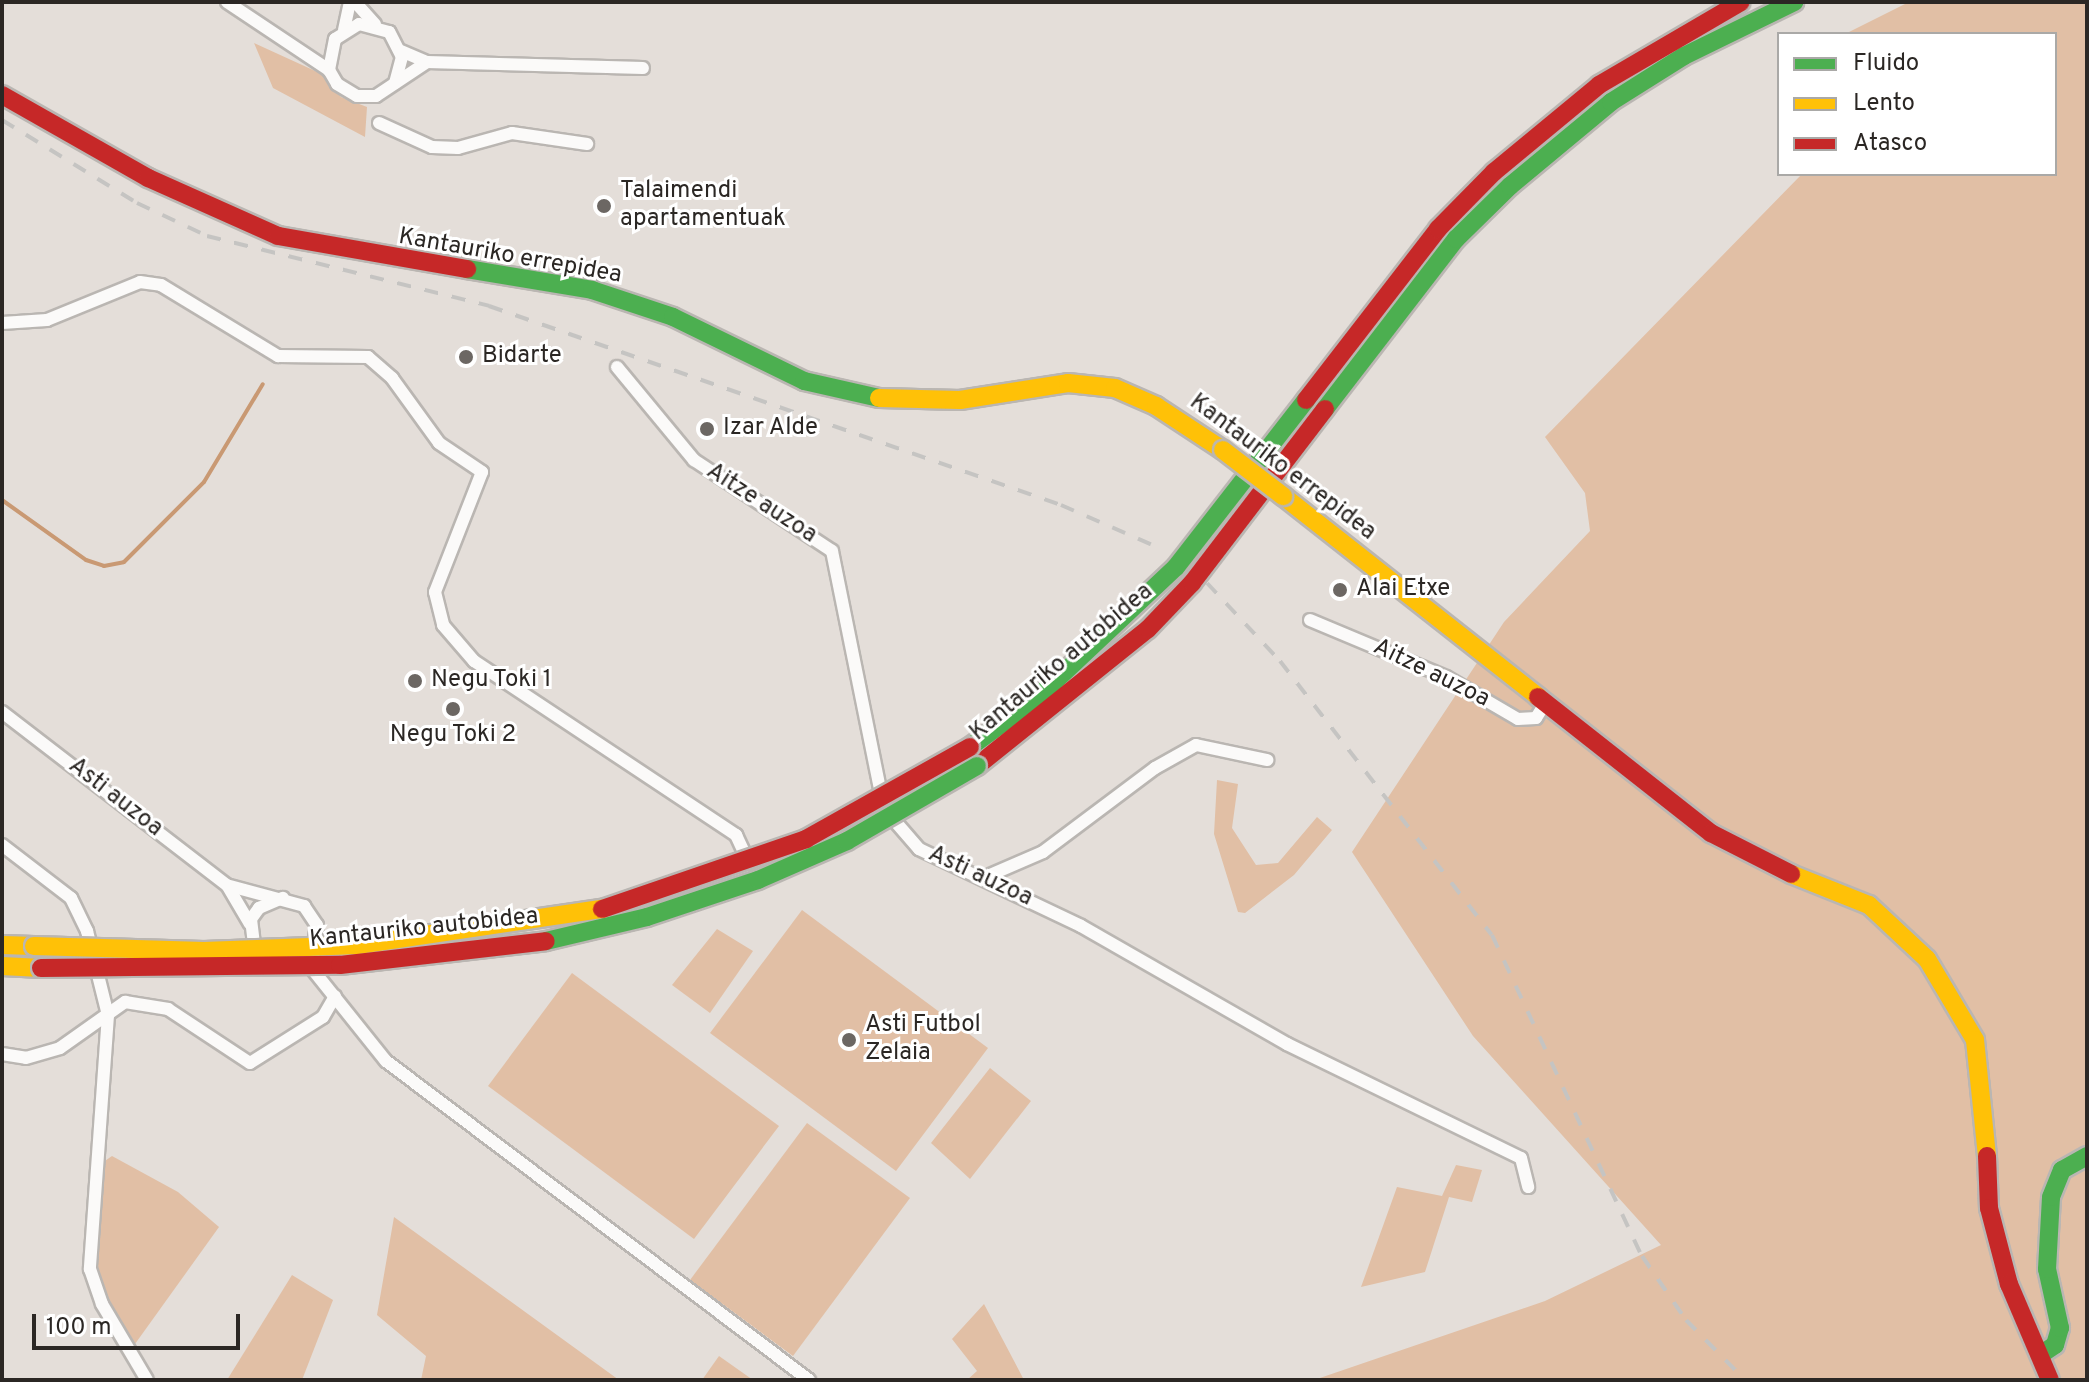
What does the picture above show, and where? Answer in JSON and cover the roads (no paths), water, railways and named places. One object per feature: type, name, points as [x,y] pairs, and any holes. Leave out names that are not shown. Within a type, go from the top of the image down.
[{"type":"main road","name":"Kantauriko autobidea","points":[[2,945],[204,951],[357,945],[619,906],[806,839],[970,747],[1038,697],[1176,567],[1438,229],[1494,172],[1599,85],[1741,2]]},
{"type":"main road","name":"Kantauriko autobidea","points":[[41,974],[125,979],[158,970],[438,957],[647,917],[847,841],[977,766],[1148,629],[1192,583],[1456,239],[1510,186],[1611,102],[1684,56],[1794,2]]},
{"type":"main road","name":"Kantauriko errepidea","points":[[2,95],[160,184],[278,236],[592,290],[673,317],[804,381],[861,398],[960,400],[1068,383],[1115,388],[1167,412],[1283,496],[1544,705],[1711,833],[1759,861],[1869,905],[1927,959],[1975,1040],[1985,1092],[1989,1208],[2009,1284],[2050,1380]]},
{"type":"main road","points":[[2,966],[41,974]]},
{"type":"main road","points":[[2,981],[41,974]]},
{"type":"main road","points":[[2040,1355],[2055,1345],[2060,1328],[2047,1269],[2051,1197],[2062,1170],[2087,1156]]},
{"type":"street","points":[[227,2],[309,53],[329,70],[342,90],[357,96],[376,96],[427,62]]},
{"type":"street","points":[[309,53],[332,44],[344,30],[353,2],[401,51],[427,62],[643,68]]},
{"type":"street","points":[[344,30],[375,24]]},
{"type":"street","points":[[329,70],[332,44]]},
{"type":"street","points":[[395,83],[401,51]]},
{"type":"street","points":[[379,123],[432,147],[458,148],[512,133],[587,144]]},
{"type":"street","points":[[2,323],[47,320],[140,282],[161,285],[278,356],[368,357],[392,378],[439,443],[482,472],[435,592],[443,625],[474,661],[736,835],[752,870]]},
{"type":"street","name":"Aitze auzoa","points":[[617,367],[694,460],[832,551],[883,807]]},
{"type":"street","name":"Aitze auzoa","points":[[1310,620],[1446,677],[1518,719],[1536,718],[1544,705]]},
{"type":"street","name":"Asti auzoa","points":[[2,712],[227,885],[250,924]]},
{"type":"street","points":[[983,878],[1043,852],[1155,768],[1196,745],[1267,760]]},
{"type":"street","points":[[314,948],[423,947],[546,930],[752,870],[883,807]]},
{"type":"street","name":"Asti auzoa","points":[[883,807],[919,849],[1081,926],[1287,1044],[1521,1158],[1528,1187]]},
{"type":"street","points":[[2,845],[71,898],[82,915],[108,1015],[90,1269],[102,1304],[147,1380]]},
{"type":"street","name":"Asti auzoa","points":[[227,885],[283,898]]},
{"type":"street","points":[[317,925],[314,948],[305,959],[280,967],[268,964],[250,945],[250,924],[259,908],[283,898],[304,906],[317,925],[342,950]]},
{"type":"street","points":[[324,980],[342,950]]},
{"type":"street","points":[[305,959],[386,1061],[443,1108],[809,1380]]},
{"type":"street","points":[[2,1054],[26,1058],[60,1048],[125,1002],[168,1009],[250,1063],[321,1018],[335,996]]},
{"type":"waterway","points":[[2,500],[86,560],[104,566],[124,562],[204,482],[263,384]]},
{"type":"railway","points":[[2,120],[137,203],[207,236],[489,306],[1061,505],[1164,550]]},
{"type":"railway","points":[[1207,583],[1280,661],[1492,935],[1642,1256],[1686,1320],[1745,1380]]},
{"type":"place","name":"Talaimendi apartamentuak","points":[[604,206]]},
{"type":"place","name":"Bidarte","points":[[466,357]]},
{"type":"place","name":"Izar Alde","points":[[707,429]]},
{"type":"place","name":"Alai Etxe","points":[[1340,590]]},
{"type":"place","name":"Negu Toki 1","points":[[415,681]]},
{"type":"place","name":"Negu Toki 2","points":[[453,709]]},
{"type":"place","name":"Asti Futbol Zelaia","points":[[849,1040]]}]
